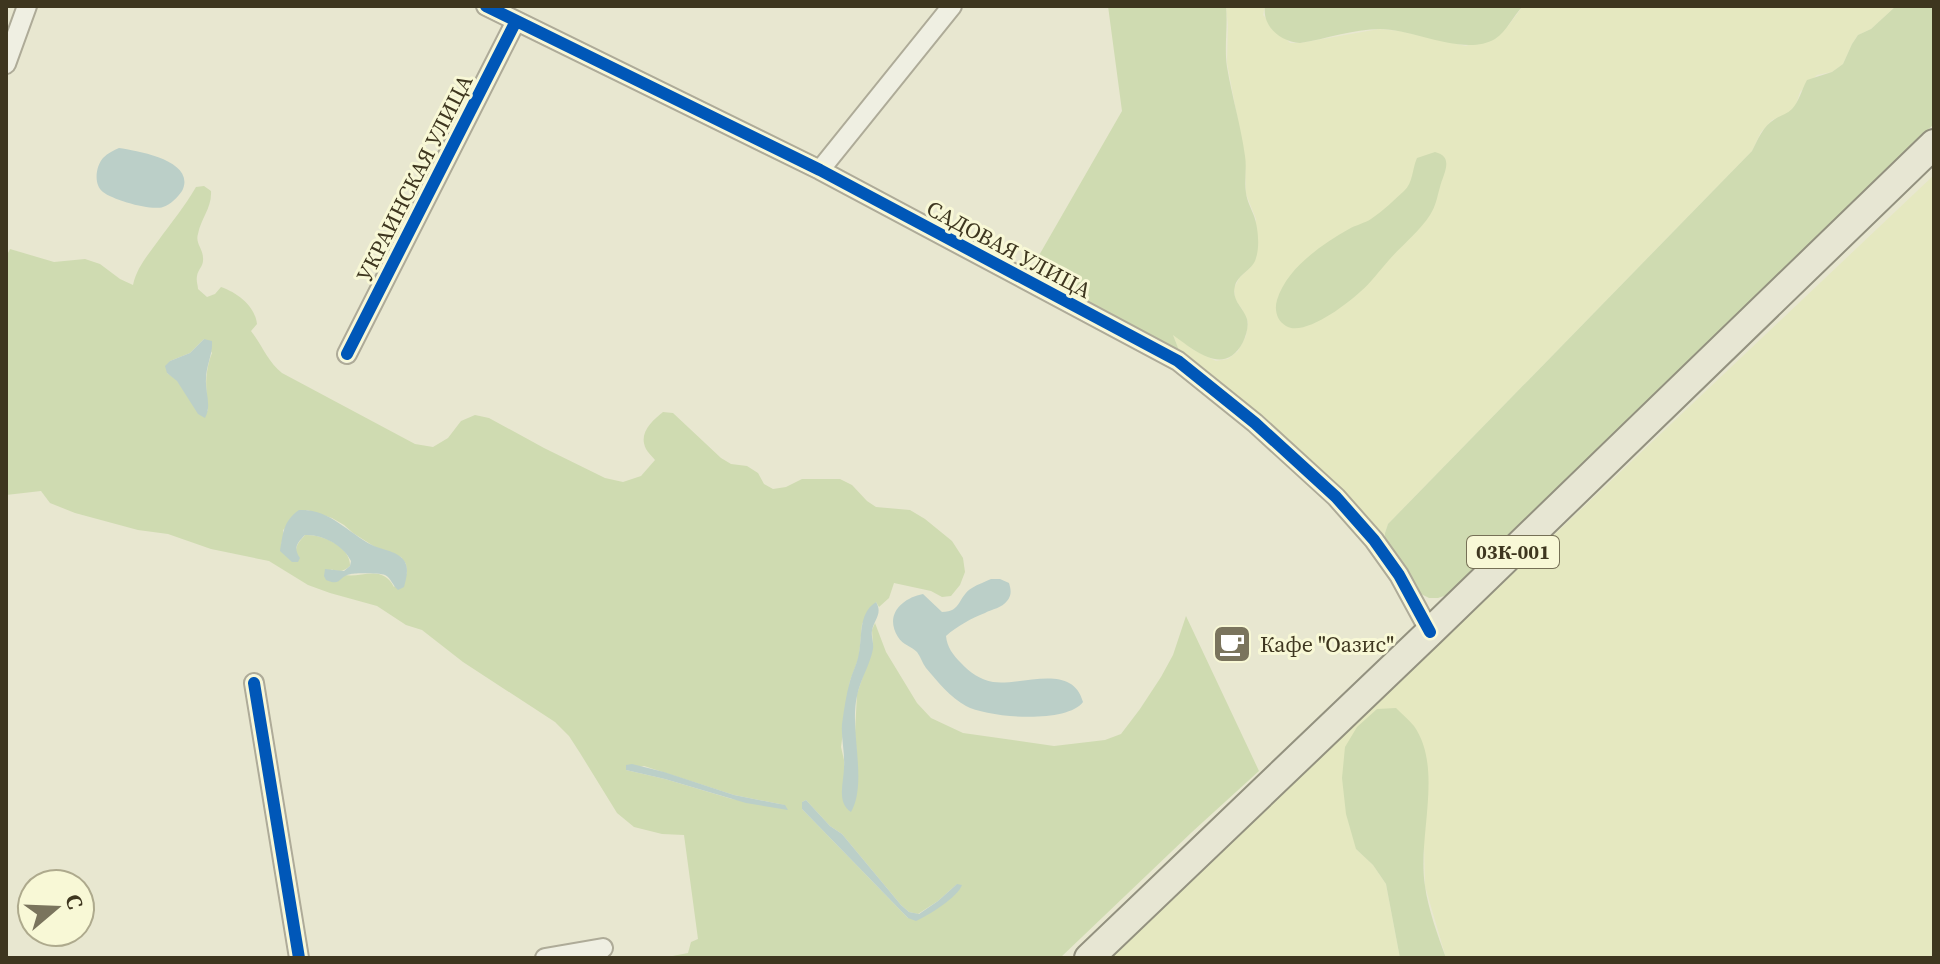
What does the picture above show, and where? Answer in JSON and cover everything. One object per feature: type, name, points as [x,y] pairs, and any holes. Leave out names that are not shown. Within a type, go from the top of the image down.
[{"type":"main road","name":"03К-001","points":[[1089,958],[1934,144]]},
{"type":"street","points":[[6,64],[27,6]]},
{"type":"street","name":"САДОВАЯ УЛИЦА","points":[[486,6],[820,170],[1178,361],[1255,423],[1336,497],[1374,540],[1399,575],[1430,632]]},
{"type":"street","points":[[820,170],[952,6]]},
{"type":"street","name":"УКРАИНСКАЯ УЛИЦА","points":[[347,354],[516,21]]},
{"type":"street","points":[[254,683],[299,958]]},
{"type":"street","points":[[545,958],[603,948]]},
{"type":"green space","points":[[1108,6],[1226,6],[1227,67],[1245,156],[1247,196],[1258,242],[1254,262],[1239,278],[1234,291],[1247,319],[1247,331],[1236,352],[1228,358],[1210,358],[1173,335],[1180,353],[1030,271],[1122,111]]},
{"type":"green space","points":[[1226,6],[1265,6],[1263,15],[1290,43],[1379,29],[1466,46],[1508,26],[1523,6],[1896,6],[1871,29],[1858,35],[1843,64],[1832,72],[1817,75],[1800,92],[1796,105],[1789,113],[1772,120],[1761,132],[1752,151],[1388,524],[1385,540],[1316,467],[1221,384],[1180,353],[1172,333],[1192,349],[1216,361],[1228,359],[1238,351],[1246,336],[1248,322],[1235,299],[1234,288],[1251,267],[1256,219],[1246,194],[1245,158],[1227,63]]},
{"type":"green space","points":[[1265,6],[1523,6],[1495,39],[1469,45],[1380,29],[1293,42],[1270,27]]},
{"type":"green space","points":[[1896,6],[1934,6],[1934,124],[1459,585],[1438,598],[1419,593],[1385,540],[1388,524],[1752,151],[1767,125],[1792,109],[1807,80],[1832,72],[1843,64],[1858,35],[1871,29]]},
{"type":"green space","points":[[1435,152],[1445,158],[1446,166],[1434,208],[1421,227],[1354,298],[1314,324],[1294,328],[1283,324],[1277,315],[1277,300],[1297,268],[1327,242],[1384,209],[1407,188],[1417,158]]},
{"type":"green space","points":[[1934,175],[1934,958],[1446,958],[1425,886],[1424,845],[1356,849],[1373,865],[1386,884],[1400,958],[1107,958]]},
{"type":"green space","points":[[204,186],[211,191],[210,203],[197,237],[203,255],[197,276],[198,289],[207,297],[221,287],[245,301],[256,317],[257,324],[251,331],[282,373],[415,444],[433,447],[448,438],[461,421],[475,415],[489,418],[605,478],[623,482],[641,476],[655,460],[646,449],[645,433],[663,412],[673,413],[721,458],[731,464],[747,466],[773,489],[802,479],[840,479],[852,485],[876,507],[910,510],[952,541],[963,558],[965,572],[951,596],[942,597],[931,591],[894,583],[889,598],[879,607],[876,602],[862,624],[859,657],[850,681],[841,747],[844,771],[857,758],[857,694],[873,646],[875,623],[886,652],[917,703],[931,718],[963,733],[1054,746],[1105,740],[1121,734],[1161,677],[1173,655],[1186,616],[1259,771],[1060,958],[662,958],[688,953],[691,942],[698,939],[684,835],[662,834],[634,827],[617,813],[569,736],[555,722],[463,662],[422,630],[406,625],[377,606],[308,585],[269,561],[75,513],[50,503],[41,491],[6,495],[6,257],[10,249],[54,262],[85,259],[100,264],[133,285],[143,262],[196,187]],"holes":[[[204,339],[212,353],[206,389],[208,411],[186,394],[177,380],[167,373],[170,361],[190,353]],[[307,510],[332,518],[375,547],[401,557],[407,573],[394,587],[378,574],[342,575],[330,569],[341,571],[350,566],[346,553],[335,543],[305,535],[296,552],[281,544],[283,530]],[[644,766],[734,795],[785,805],[732,799],[626,770]],[[806,800],[830,826],[842,834],[909,912],[918,914],[957,884],[932,912],[908,918],[802,809],[802,802]]]},
{"type":"green space","points":[[1396,708],[1414,726],[1423,743],[1427,762],[1429,783],[1423,867],[1431,913],[1446,958],[1400,958],[1386,884],[1373,865],[1356,849],[1346,814],[1342,778],[1345,747],[1357,727],[1377,709]]},
{"type":"water","points":[[119,148],[152,155],[174,165],[184,181],[182,191],[168,204],[157,208],[132,204],[103,192],[97,180],[99,166],[105,156]]},
{"type":"water","points":[[204,339],[212,341],[206,374],[208,404],[205,418],[198,414],[165,366],[190,353]]},
{"type":"water","points":[[299,510],[310,510],[329,517],[372,545],[399,555],[407,568],[404,587],[398,590],[387,576],[378,574],[351,574],[338,582],[326,580],[325,569],[344,571],[351,561],[338,546],[319,537],[305,535],[297,546],[300,558],[298,562],[292,562],[280,551],[287,523]]},
{"type":"water","points":[[991,579],[1009,583],[1009,599],[946,636],[951,651],[968,669],[989,681],[1045,678],[1069,683],[1083,702],[1074,709],[1061,714],[1027,717],[991,714],[966,706],[944,689],[917,652],[898,637],[894,629],[894,615],[908,599],[923,594],[942,612],[948,611],[957,607],[968,591]]},
{"type":"water","points":[[876,602],[879,610],[872,631],[873,649],[858,690],[855,710],[858,786],[851,812],[842,797],[842,724],[858,658],[863,620]]},
{"type":"water","points":[[632,764],[734,795],[785,805],[788,810],[746,803],[626,770],[626,765]]},
{"type":"water","points":[[806,800],[830,826],[842,834],[909,912],[919,914],[957,884],[962,885],[955,895],[922,918],[916,921],[908,918],[802,809],[802,802]]},
{"type":"cycle path","points":[[486,6],[820,170],[1178,361],[1255,423],[1336,497],[1374,540],[1399,575],[1430,632]]},
{"type":"cycle path","points":[[347,354],[516,21]]},
{"type":"cycle path","points":[[254,683],[299,958]]},
{"type":"place","name":"Кафе \"Оазис\"","points":[[1232,644]]}]
